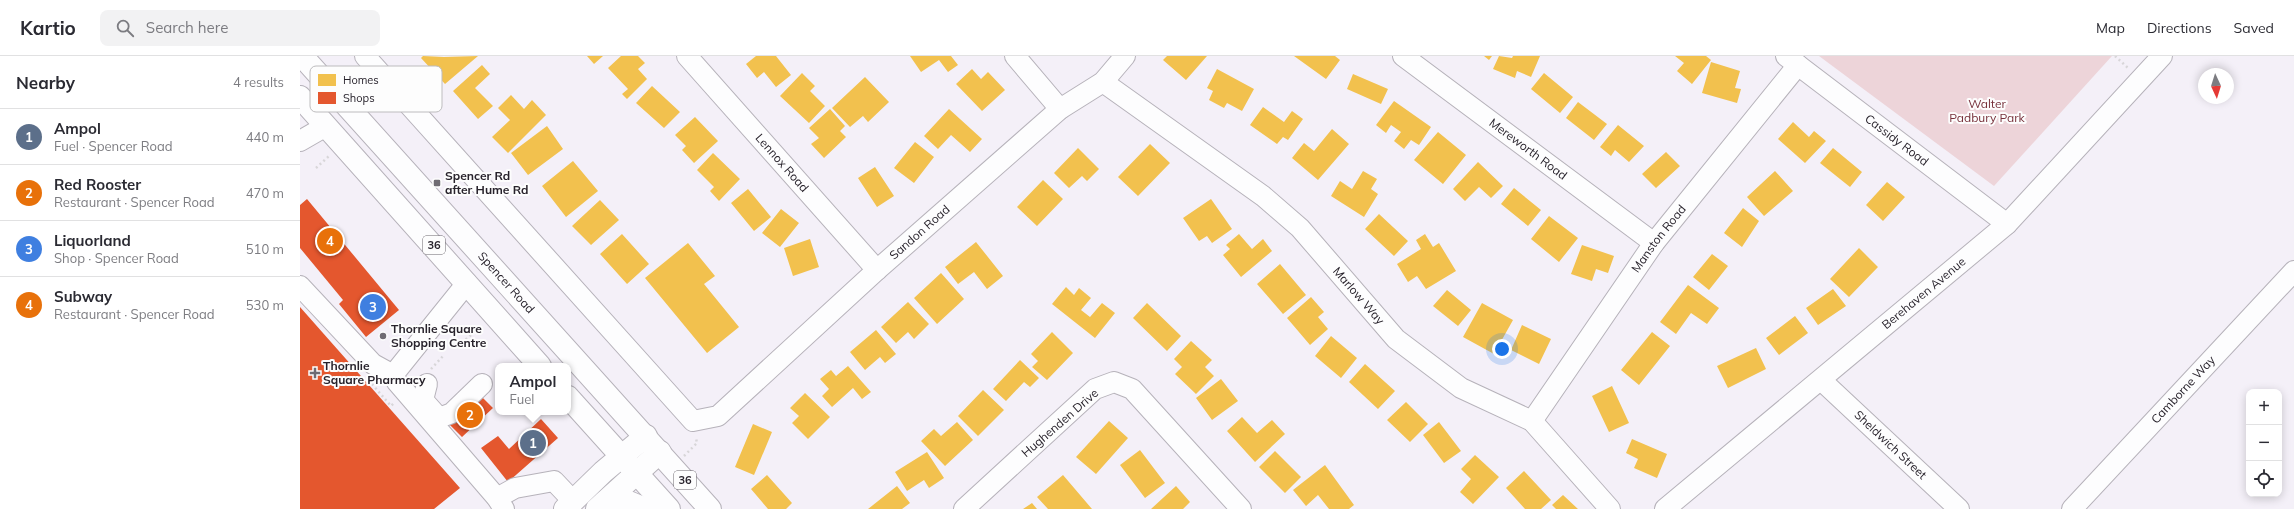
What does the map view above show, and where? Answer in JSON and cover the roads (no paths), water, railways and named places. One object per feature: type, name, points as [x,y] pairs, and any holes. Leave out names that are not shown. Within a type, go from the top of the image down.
[{"type":"main road","name":"Spencer Road","points":[[302,56],[311,66]]},
{"type":"main road","name":"36","points":[[301,102],[310,111]]},
{"type":"main road","name":"36","points":[[311,112],[326,126],[537,363]]},
{"type":"main road","name":"Spencer Road","points":[[351,112],[653,444],[710,509]]},
{"type":"main road","points":[[369,132],[380,159],[459,246],[470,262],[471,273],[467,283]]},
{"type":"main road","name":"36","points":[[571,400],[669,509]]},
{"type":"main road","points":[[569,505],[621,457],[653,444]]},
{"type":"main road","points":[[601,505],[636,473],[653,444]]},
{"type":"main road","points":[[601,505],[626,501],[645,509]]},
{"type":"street","name":"Sandon Road","points":[[365,56],[374,66]]},
{"type":"street","name":"Lennox Road","points":[[687,56],[877,270]]},
{"type":"street","points":[[1015,56],[1060,109]]},
{"type":"street","name":"Sandon Road","points":[[415,112],[694,421],[718,416],[877,270],[1060,109],[1103,82],[1125,56]]},
{"type":"street","name":"Mereworth Road","points":[[1403,56],[1654,243]]},
{"type":"street","name":"Berehaven Avenue","points":[[1665,509],[2007,224],[2162,56]]},
{"type":"street","name":"Manston Road","points":[[1532,421],[1654,243],[1792,60]]},
{"type":"street","name":"Cassidy Road","points":[[1792,60],[2007,224]]},
{"type":"street","name":"Marlow Way","points":[[1103,82],[1257,192],[1300,228],[1396,339],[1461,388],[1532,421],[1610,509]]},
{"type":"street","points":[[300,141],[326,126]]},
{"type":"street","name":"Camborne Way","points":[[2072,509],[2294,271]]},
{"type":"street","points":[[393,375],[467,283]]},
{"type":"street","points":[[300,286],[374,364],[393,375],[397,382],[505,505],[515,488],[554,481],[569,505]]},
{"type":"street","points":[[428,377],[423,400],[439,418],[452,413],[482,384]]},
{"type":"street","name":"Sheldwich Street","points":[[1821,380],[1960,509]]},
{"type":"street","name":"Hughenden Drive","points":[[964,509],[1095,389],[1114,382],[1132,389],[1241,509]]},
{"type":"place","name":"Spencer Rd after Hume Rd","points":[[437,183]]},
{"type":"place","name":"Subway","points":[[330,241]]},
{"type":"place","name":"Liquorland","points":[[373,307]]},
{"type":"place","name":"Thornlie Square Shopping Centre","points":[[383,336]]},
{"type":"place","name":"Thornlie Square Pharmacy","points":[[315,373]]},
{"type":"place","name":"Red Rooster","points":[[470,415]]},
{"type":"place","name":"Ampol","points":[[533,443]]},
{"type":"park label","name":"Walter Padbury Park","points":[[1987,111]]}]
